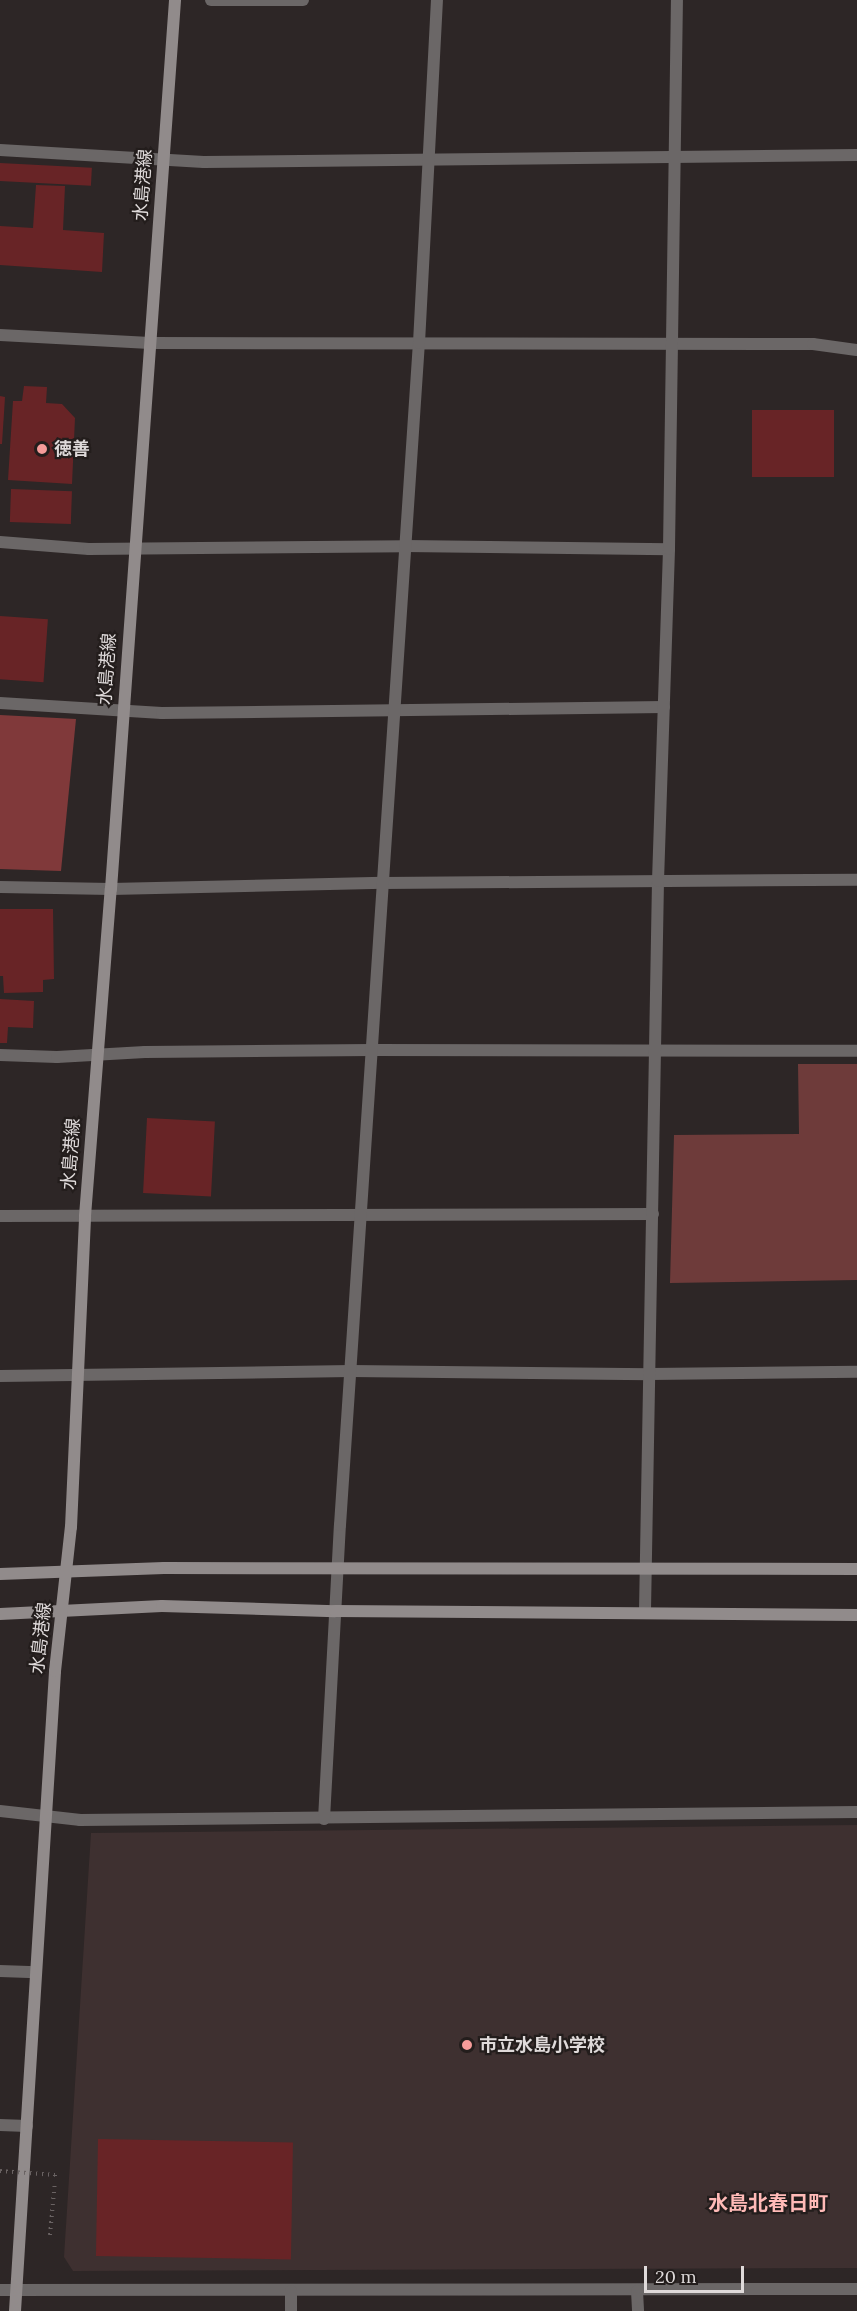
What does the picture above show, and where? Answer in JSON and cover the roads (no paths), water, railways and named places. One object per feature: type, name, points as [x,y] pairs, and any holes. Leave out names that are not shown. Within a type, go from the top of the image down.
[{"type":"main road","name":"水島港線","points":[[15,2311],[55,1671],[71,1527],[85,1216],[175,0]]},
{"type":"main road","points":[[0,1574],[164,1568],[857,1569]]},
{"type":"main road","points":[[0,1614],[162,1606],[335,1611],[645,1611],[857,1615]]},
{"type":"street","points":[[211,0],[303,0]]},
{"type":"street","points":[[324,1819],[335,1611],[419,343],[437,0]]},
{"type":"street","points":[[645,1611],[658,881],[669,549],[677,0]]},
{"type":"street","points":[[0,150],[204,162],[674,159],[857,155]]},
{"type":"street","points":[[0,335],[150,343],[813,344],[857,350]]},
{"type":"street","points":[[0,542],[89,549],[405,546],[669,549]]},
{"type":"street","points":[[0,703],[162,713],[664,706]]},
{"type":"street","points":[[0,887],[111,889],[383,883],[857,880]]},
{"type":"street","points":[[0,1055],[372,1050],[857,1051]]},
{"type":"street","points":[[0,1216],[362,1213],[653,1214]]},
{"type":"street","points":[[0,1376],[351,1371],[650,1374],[857,1372]]},
{"type":"street","points":[[0,1811],[80,1820],[857,1812]]},
{"type":"street","points":[[0,1971],[36,1972]]},
{"type":"street","points":[[0,2125],[27,2126]]},
{"type":"street","points":[[0,2290],[857,2289]]},
{"type":"street","points":[[291,2291],[291,2311]]},
{"type":"street","points":[[637,2291],[638,2311]]},
{"type":"place","name":"徳善","points":[[42,449]]},
{"type":"place","name":"市立水島小学校","points":[[467,2045]]},
{"type":"district","name":"水島北春日町","points":[[768,2202]]}]
